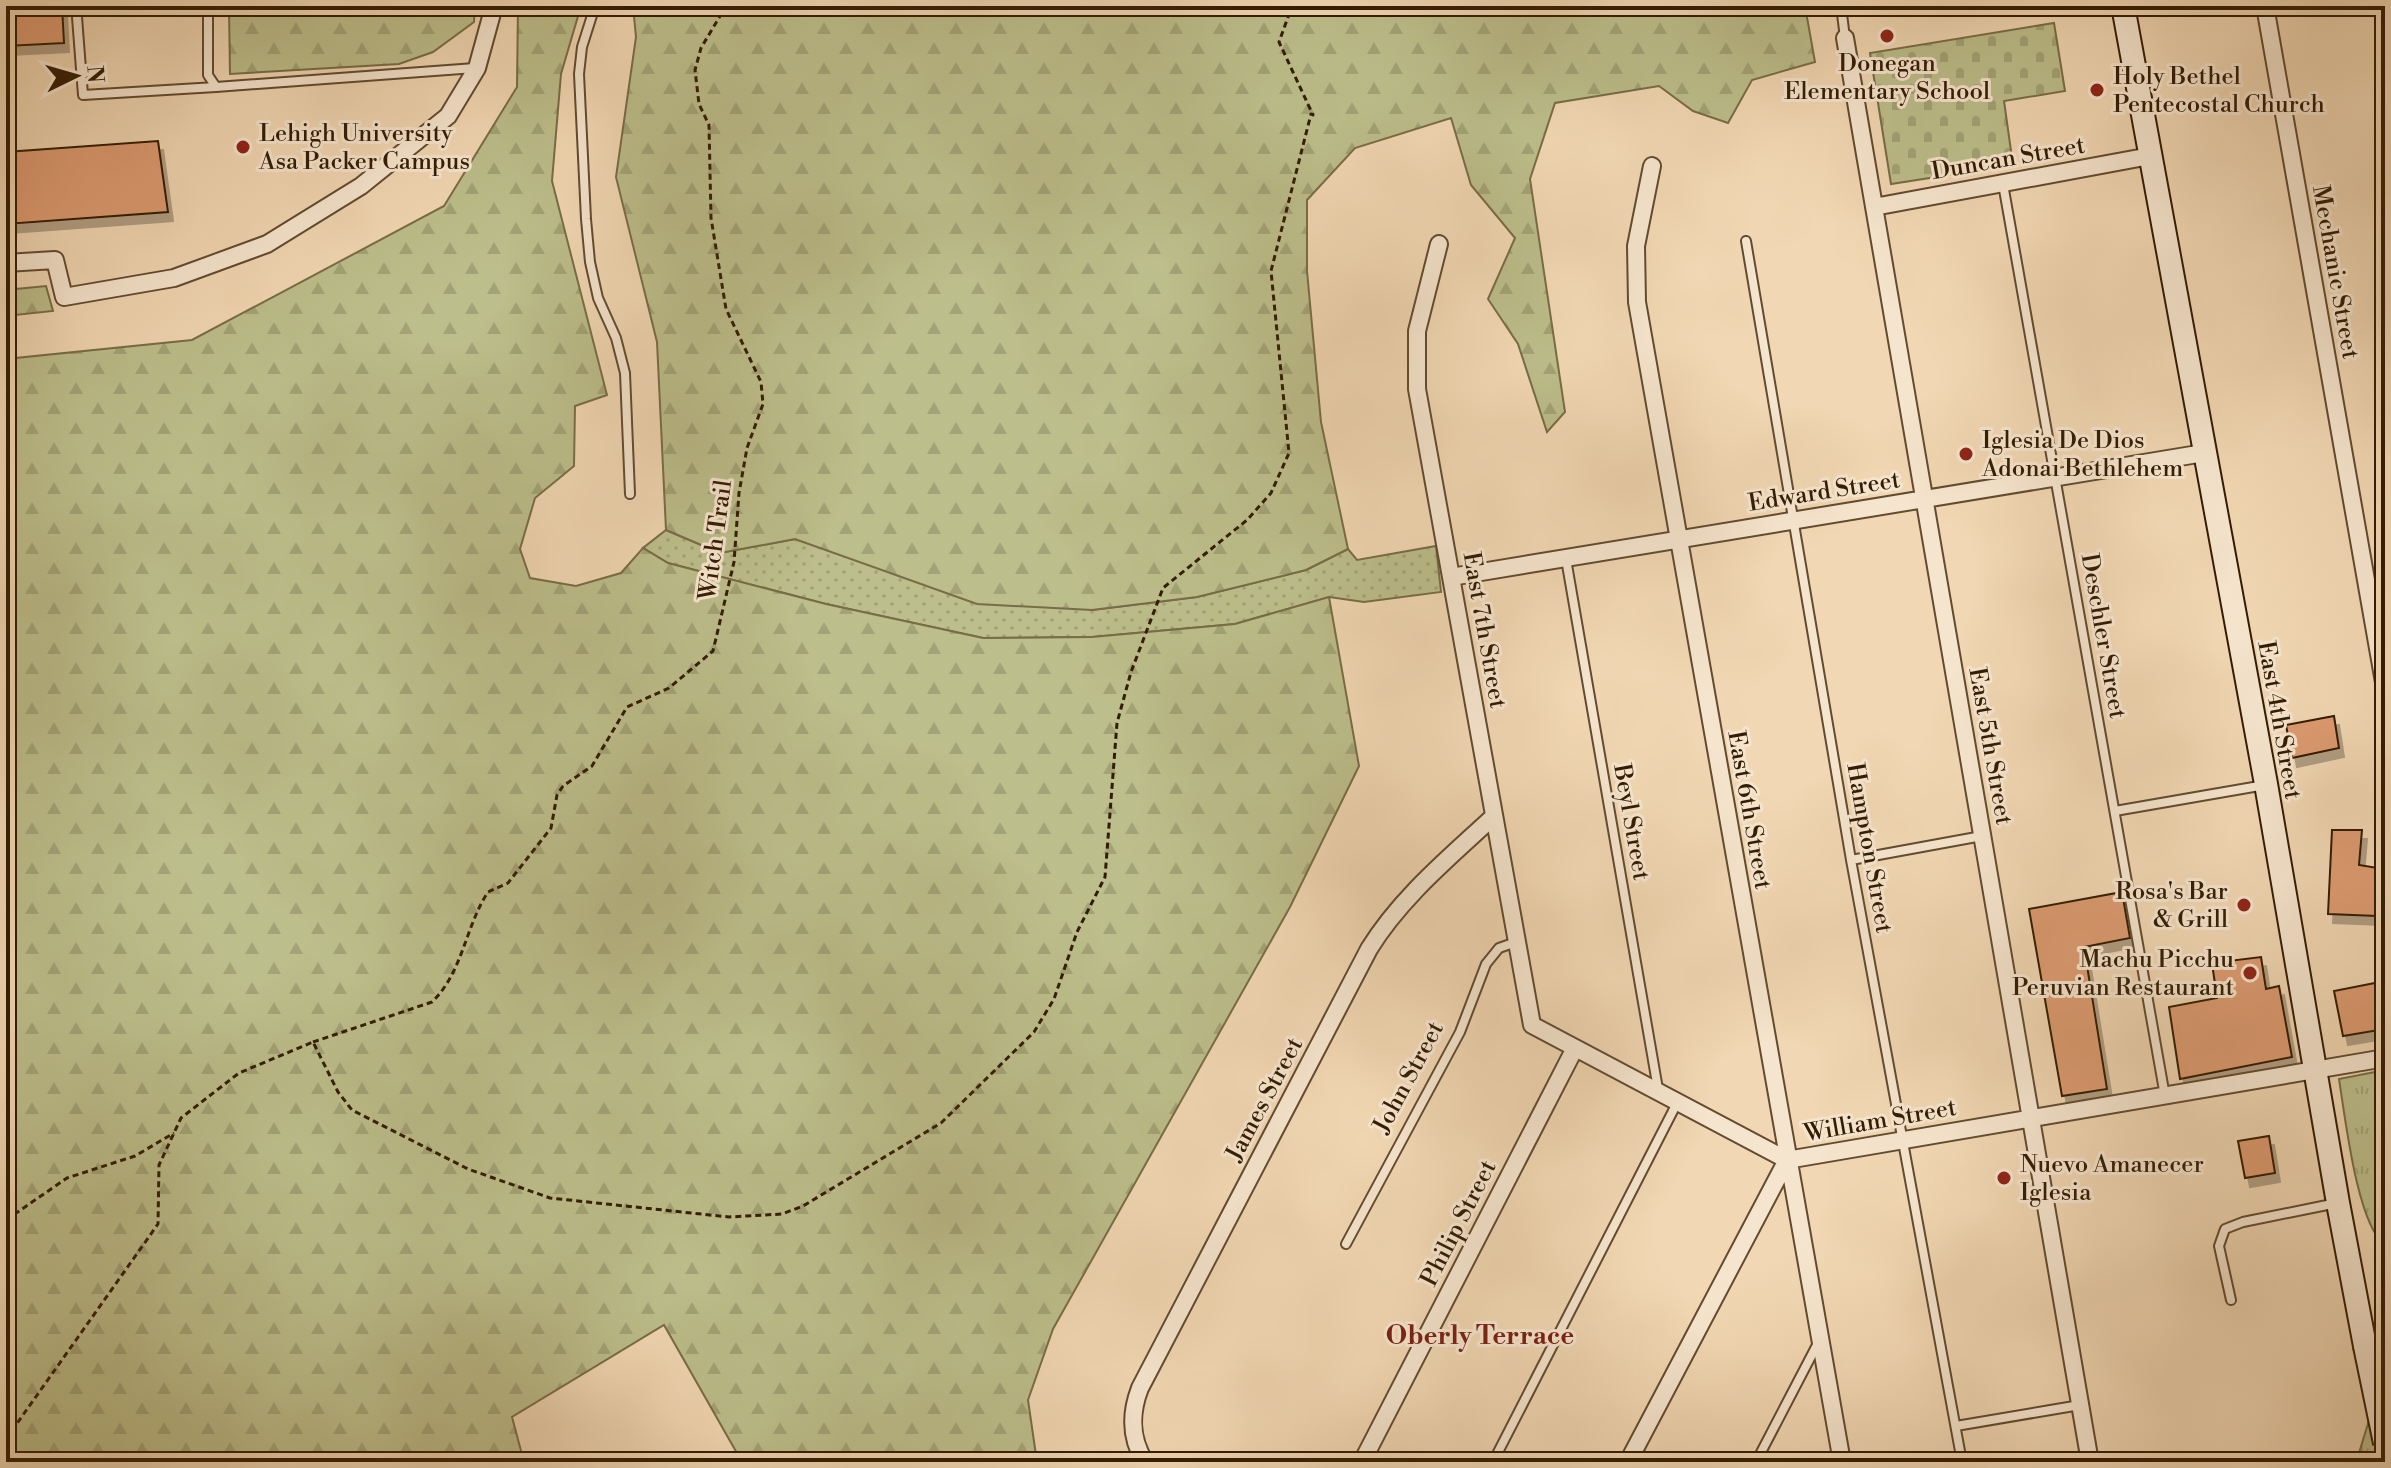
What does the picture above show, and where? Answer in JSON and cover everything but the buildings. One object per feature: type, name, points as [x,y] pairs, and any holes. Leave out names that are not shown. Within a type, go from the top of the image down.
[{"type":"main road","name":"East 4th Street","points":[[2123,6],[2266,784],[2338,1203],[2385,1443]]},
{"type":"street","points":[[6,263],[55,260],[64,297],[174,278],[267,244],[361,186],[448,116],[477,68],[494,6]]},
{"type":"street","name":"Mechanic Street","points":[[2265,6],[2385,688]]},
{"type":"street","name":"East 5th Street","points":[[1845,38],[2090,1462]]},
{"type":"street","name":"Duncan Street","points":[[1874,207],[2150,156]]},
{"type":"street","name":"East 6th Street","points":[[1652,166],[1636,246],[1635,284],[1842,1462]]},
{"type":"street","name":"East 7th Street","points":[[1439,244],[1421,309],[1415,369],[1532,1025],[1575,1048]]},
{"type":"street","name":"Edward Street","points":[[1451,577],[2204,453]]},
{"type":"street","name":"James Street","points":[[1145,1462],[1134,1438],[1135,1402],[1147,1372],[1369,949],[1406,900],[1494,816]]},
{"type":"street","points":[[1575,1048],[1787,1160]]},
{"type":"street","name":"Philip Street","points":[[1362,1462],[1575,1048]]},
{"type":"street","name":"William Street","points":[[1628,1462],[1787,1160],[2385,1058]]},
{"type":"lane","points":[[80,6],[77,17],[83,95],[477,68]]},
{"type":"lane","points":[[208,6],[208,75],[216,87]]},
{"type":"lane","points":[[595,6],[582,47],[579,74],[586,219],[590,262],[598,298],[616,338],[625,373],[630,494]]},
{"type":"lane","points":[[1841,6],[1845,38]]},
{"type":"lane","name":"Deschler Street","points":[[2003,183],[2166,1096]]},
{"type":"lane","name":"Hampton Street","points":[[1746,241],[1851,860],[1962,1462]]},
{"type":"lane","name":"Beyl Street","points":[[1566,558],[1658,1093]]},
{"type":"lane","points":[[2115,811],[2266,784]]},
{"type":"lane","points":[[1851,860],[1982,836]]},
{"type":"lane","name":"John Street","points":[[1346,1244],[1460,1032],[1486,964],[1499,948],[1517,941]]},
{"type":"lane","points":[[1493,1462],[1677,1103]]},
{"type":"lane","points":[[2231,1300],[2219,1246],[2225,1229],[2243,1222],[2338,1203]]},
{"type":"lane","points":[[1756,1462],[1820,1339]]},
{"type":"lane","points":[[1956,1426],[2080,1405]]},
{"type":"path","name":"Witch Trail","points":[[174,1133],[181,1118],[239,1073],[313,1042],[432,1002],[458,965],[488,892],[508,883],[551,828],[557,795],[563,786],[592,766],[627,707],[669,688],[713,651],[734,562],[739,493],[747,448],[763,404],[761,382],[726,309],[711,218],[709,125],[699,104],[695,70],[701,48],[726,6]]},
{"type":"path","points":[[313,1042],[338,1092],[352,1110],[468,1169],[550,1198],[729,1217],[782,1214],[803,1206],[941,1123],[1034,1032],[1054,999],[1077,932],[1105,877],[1117,723],[1131,672],[1163,588],[1247,520],[1271,493],[1289,453],[1271,271],[1313,115],[1279,42],[1292,6]]},
{"type":"path","points":[[6,1220],[67,1178],[135,1156],[174,1133]]},
{"type":"path","points":[[6,1439],[158,1224],[159,1165],[174,1133]]},
{"type":"green space","points":[[229,6],[475,6],[474,22],[433,52],[399,64],[230,74]]},
{"type":"green space","points":[[518,6],[581,6],[561,74],[552,181],[607,395],[575,406],[574,466],[535,498],[520,549],[530,578],[576,586],[621,573],[643,548],[668,563],[826,604],[983,638],[1092,637],[1235,624],[1329,597],[1359,766],[1290,907],[1053,1329],[1028,1400],[1037,1462],[742,1462],[664,1325],[512,1417],[524,1462],[6,1462],[6,359],[192,340],[444,206],[517,87]]},
{"type":"green space","points":[[633,6],[1805,6],[1815,62],[1752,80],[1728,123],[1693,111],[1659,86],[1555,103],[1530,179],[1565,412],[1547,432],[1518,344],[1488,299],[1515,238],[1471,185],[1451,118],[1355,148],[1307,200],[1307,271],[1321,422],[1348,549],[1306,570],[1197,597],[1092,610],[977,604],[795,539],[720,553],[666,530],[657,342],[616,177],[636,37]]},
{"type":"green space","points":[[2054,23],[2065,91],[2004,101],[2013,165],[1891,184],[1870,53]]},
{"type":"green space","points":[[46,286],[53,311],[6,316],[6,290]]},
{"type":"green space","points":[[666,530],[720,553],[795,539],[882,569],[1092,610],[1197,597],[1306,570],[1348,549],[1357,560],[1436,546],[1441,592],[1364,602],[1329,597],[1235,624],[1092,637],[983,638],[826,604],[668,563],[643,548]]},
{"type":"green space","points":[[2385,1070],[2385,1245],[2375,1234],[2360,1193],[2339,1079]]},
{"type":"green space","points":[[2385,1368],[2385,1462],[2356,1462],[2359,1453]]},
{"type":"place","name":"Donegan Elementary School","points":[[1887,36]]},
{"type":"place","name":"Holy Bethel Pentecostal Church","points":[[2097,90]]},
{"type":"place","name":"Lehigh University Asa Packer Campus","points":[[243,147]]},
{"type":"place","name":"Iglesia De Dios Adonai Bethlehem","points":[[1966,454]]},
{"type":"place","name":"Rosa's Bar & Grill","points":[[2244,905]]},
{"type":"place","name":"Machu Picchu Peruvian Restaurant","points":[[2250,973]]},
{"type":"place","name":"Nuevo Amanecer Iglesia","points":[[2004,1178]]},
{"type":"district","name":"Oberly Terrace","points":[[1480,1335]]}]
